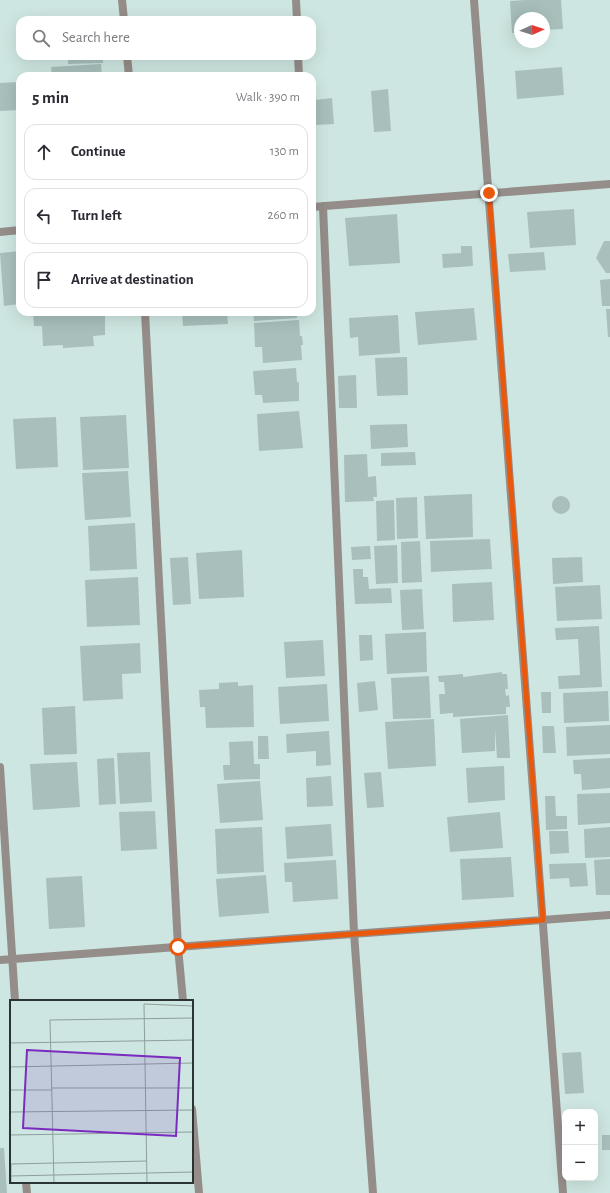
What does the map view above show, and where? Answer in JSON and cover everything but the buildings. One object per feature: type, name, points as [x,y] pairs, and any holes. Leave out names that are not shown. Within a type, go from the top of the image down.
[{"type":"street","points":[[122,0],[124,16]]},
{"type":"street","points":[[296,0],[297,16]]},
{"type":"street","points":[[474,0],[563,1193]]},
{"type":"street","points":[[127,60],[129,72]]},
{"type":"street","points":[[298,60],[299,72]]},
{"type":"street","points":[[316,207],[610,184]]},
{"type":"street","points":[[323,206],[354,933],[373,1193]]},
{"type":"street","points":[[0,232],[16,230]]},
{"type":"street","points":[[145,316],[178,947],[183,1000]]},
{"type":"street","points":[[0,767],[15,1000]]},
{"type":"street","points":[[0,960],[610,915]]},
{"type":"street","points":[[193,1121],[199,1193]]},
{"type":"street","points":[[26,1183],[27,1193]]},
{"type":"route","points":[[178,947],[543,920],[489,193]]}]
